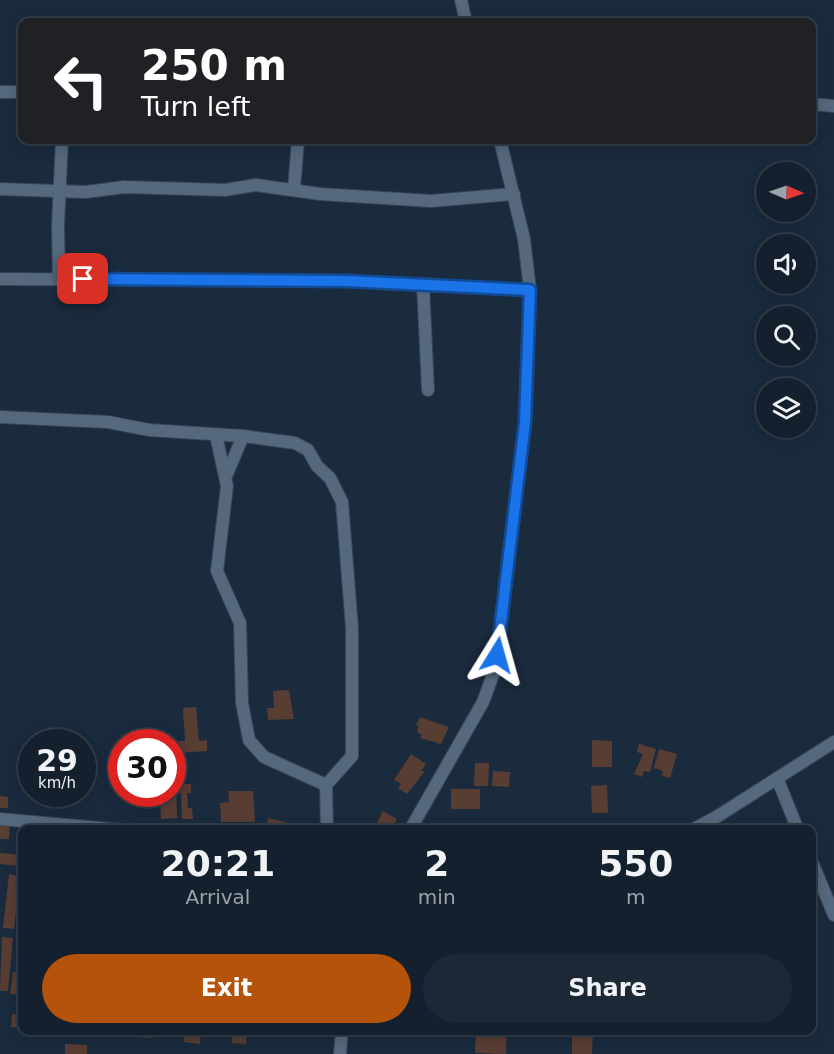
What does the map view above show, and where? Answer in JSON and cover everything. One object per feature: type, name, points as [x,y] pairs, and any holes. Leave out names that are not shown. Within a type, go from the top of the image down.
[{"type":"street","points":[[461,0],[465,18]]},
{"type":"street","points":[[0,92],[18,92]]},
{"type":"street","points":[[816,104],[834,106]]},
{"type":"street","points":[[59,279],[59,191],[62,144]]},
{"type":"street","points":[[294,189],[298,144]]},
{"type":"street","points":[[413,825],[483,702],[494,672],[525,422],[530,290],[524,239],[501,144]]},
{"type":"street","points":[[0,189],[97,191],[124,187],[225,190],[256,185],[320,194],[430,201],[514,194]]},
{"type":"street","points":[[0,279],[347,281],[530,290]]},
{"type":"street","points":[[423,285],[428,390]]},
{"type":"street","points":[[0,417],[98,422],[149,430],[243,436],[303,445],[330,478],[342,502],[352,628],[352,752],[347,765],[331,777],[326,785],[327,825]]},
{"type":"street","points":[[216,435],[226,474],[227,508],[218,572],[240,623],[242,703],[249,740],[264,757],[326,785]]},
{"type":"street","points":[[226,474],[243,436]]},
{"type":"street","points":[[700,825],[834,742]]},
{"type":"street","points":[[777,778],[796,825]]},
{"type":"street","points":[[0,819],[65,825]]},
{"type":"street","points":[[816,872],[834,915]]},
{"type":"street","points":[[340,1054],[342,1035]]},
{"type":"building","points":[[289,690],[294,719],[268,720],[267,708],[274,708],[273,691]]},
{"type":"building","points":[[196,707],[199,741],[207,740],[207,751],[186,752],[183,708]]},
{"type":"building","points":[[420,717],[449,727],[441,744],[420,738],[422,735],[417,732],[419,726],[416,725]]},
{"type":"building","points":[[592,740],[612,741],[612,767],[592,767]]},
{"type":"building","points":[[639,744],[656,749],[650,772],[644,771],[642,777],[634,774],[643,754],[637,752]]},
{"type":"building","points":[[659,749],[677,754],[670,778],[662,776],[663,771],[654,768]]},
{"type":"building","points":[[411,754],[426,764],[421,771],[425,771],[407,794],[398,788],[401,784],[394,780]]},
{"type":"building","points":[[475,763],[489,763],[488,786],[474,786]]},
{"type":"building","points":[[493,771],[510,772],[509,787],[492,786]]},
{"type":"building","points":[[186,784],[191,784],[191,793],[187,793],[188,808],[192,808],[193,819],[182,819],[182,807],[186,807]]},
{"type":"building","points":[[607,785],[608,813],[592,813],[591,786]]},
{"type":"building","points":[[451,789],[480,789],[480,809],[451,809]]},
{"type":"building","points":[[228,791],[253,791],[255,822],[221,822],[220,803],[229,802]]},
{"type":"building","points":[[0,796],[8,797],[8,808],[0,808]]},
{"type":"building","points":[[161,807],[177,807],[177,818],[161,819]]},
{"type":"building","points":[[383,811],[397,819],[394,825],[376,825]]},
{"type":"building","points":[[268,818],[288,823],[287,825],[267,825]]},
{"type":"building","points":[[0,822],[10,823],[9,839],[0,839]]},
{"type":"building","points":[[0,853],[18,855],[18,866],[0,864]]},
{"type":"building","points":[[9,874],[18,876],[14,929],[3,928]]},
{"type":"building","points":[[2,937],[13,938],[8,991],[0,991]]},
{"type":"building","points":[[13,972],[18,973],[18,995],[10,994]]},
{"type":"building","points":[[12,1014],[18,1015],[18,1028],[11,1027]]},
{"type":"building","points":[[137,1035],[153,1035],[153,1038],[137,1037]]},
{"type":"building","points":[[185,1035],[201,1035],[200,1044],[184,1042]]},
{"type":"building","points":[[233,1035],[247,1035],[246,1044],[232,1043]]},
{"type":"building","points":[[476,1035],[507,1035],[506,1054],[475,1053]]},
{"type":"building","points":[[572,1035],[593,1035],[592,1054],[572,1054]]},
{"type":"building","points":[[65,1044],[87,1045],[87,1054],[65,1054]]},
{"type":"route","points":[[83,279],[347,281],[530,290],[525,422],[497,655]]}]
